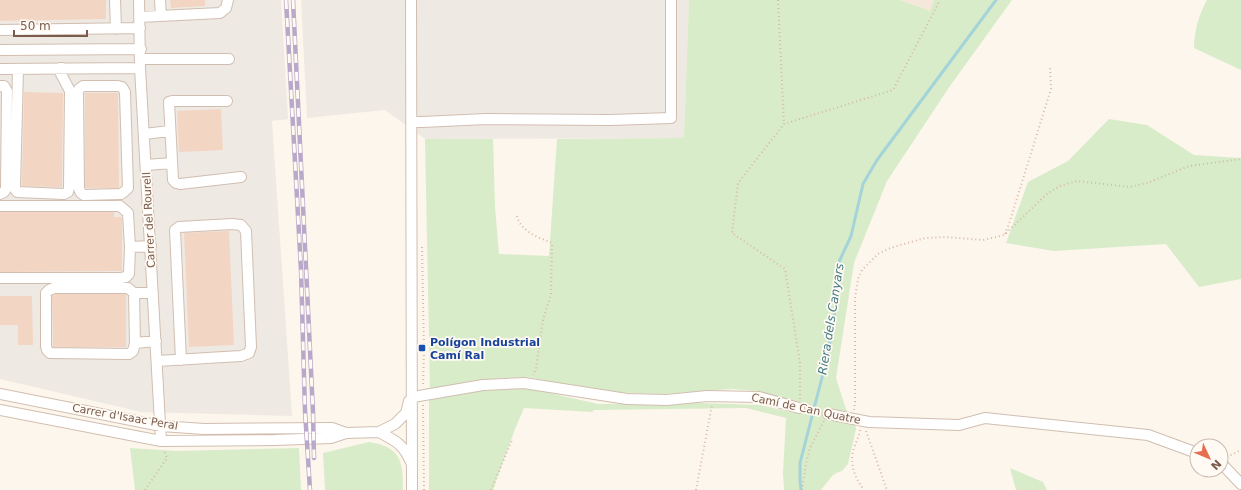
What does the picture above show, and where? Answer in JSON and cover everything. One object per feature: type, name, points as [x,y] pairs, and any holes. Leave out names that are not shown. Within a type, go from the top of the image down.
[{"type":"street","points":[[115,0],[116,29]]},
{"type":"street","name":"Carrer del Rourell","points":[[139,0],[142,101],[161,441]]},
{"type":"street","points":[[160,0],[161,16]]},
{"type":"street","points":[[139,17],[220,13],[226,8],[228,0]]},
{"type":"street","points":[[411,0],[416,394],[412,490]]},
{"type":"street","points":[[412,122],[671,118],[671,0]]},
{"type":"street","points":[[0,30],[140,28]]},
{"type":"street","points":[[0,50],[141,58],[229,59]]},
{"type":"street","points":[[0,69],[61,68],[141,58]]},
{"type":"street","points":[[18,69],[15,189],[17,192],[64,194],[68,192],[69,188],[70,91],[61,74],[61,68]]},
{"type":"street","points":[[0,86],[4,86],[7,91],[6,189],[0,194]]},
{"type":"street","points":[[83,86],[122,87],[125,92],[125,102],[128,188],[122,194],[84,195],[79,189],[79,89],[83,86]]},
{"type":"street","points":[[125,102],[142,101]]},
{"type":"street","points":[[227,101],[169,102],[168,106],[173,180],[180,184],[241,177]]},
{"type":"street","points":[[144,134],[170,131]]},
{"type":"street","points":[[146,165],[172,163]]},
{"type":"street","points":[[0,206],[120,206],[128,212],[130,246],[129,274],[126,277],[0,278]]},
{"type":"street","points":[[157,361],[181,360],[241,356],[249,353],[251,347],[246,231],[241,225],[232,224],[179,227],[175,230],[181,360]]},
{"type":"street","points":[[130,246],[151,246]]},
{"type":"street","points":[[134,293],[136,343],[133,351],[129,354],[50,352],[47,350],[46,293],[49,290],[54,288],[128,288],[134,293],[153,293]]},
{"type":"street","points":[[136,343],[156,341]]},
{"type":"street","name":"Camí de Can Quatre","points":[[416,394],[483,385],[524,383],[627,399],[667,400],[714,396],[759,397],[800,408]]},
{"type":"street","name":"Carrer d'Isaac Peral","points":[[0,394],[161,426],[204,429],[332,428],[346,433]]},
{"type":"street","points":[[379,432],[395,424],[406,413],[416,394]]},
{"type":"street","name":"Carrer d'Isaac Peral","points":[[0,410],[161,441],[331,438],[346,433],[379,432]]},
{"type":"street","name":"Camí de Can Quatre","points":[[828,414],[857,420],[959,425],[985,418],[1148,435],[1189,450]]},
{"type":"street","points":[[379,432],[396,440],[406,451],[412,465]]},
{"type":"street","points":[[1229,472],[1241,484]]},
{"type":"path","points":[[778,0],[784,124]]},
{"type":"path","points":[[800,408],[800,364],[785,269],[732,233],[738,183],[784,124],[893,90],[940,0]]},
{"type":"path","points":[[1004,235],[1009,224],[1051,89],[1050,67]]},
{"type":"path","points":[[864,490],[856,480],[852,461],[853,451],[859,437],[855,402],[855,298],[858,279],[862,270],[878,254],[890,248],[925,238],[946,237],[983,240],[1004,235],[1048,193],[1060,186],[1077,181],[1130,187],[1147,183],[1189,166],[1241,159]]},
{"type":"path","points":[[517,216],[519,223],[530,233],[552,243],[551,294],[543,320],[536,369],[530,384]]},
{"type":"path","points":[[422,244],[424,350],[416,394],[424,490]]},
{"type":"path","points":[[696,490],[704,441],[714,396]]},
{"type":"path","name":"Camí de Can Quatre","points":[[800,408],[828,414]]},
{"type":"path","points":[[802,490],[810,448],[828,414]]},
{"type":"path","points":[[857,420],[887,490]]},
{"type":"path","points":[[491,490],[512,440]]},
{"type":"path","points":[[145,490],[167,458],[161,441]]},
{"type":"path","points":[[1229,456],[1241,450]]},
{"type":"shaded area","points":[[0,0],[281,0],[288,119],[272,121],[292,416],[141,412],[0,379]]},
{"type":"shaded area","points":[[301,0],[689,0],[684,138],[425,139],[385,110],[307,118]]},
{"type":"shaded area","points":[[900,0],[934,0],[930,11]]},
{"type":"green space","points":[[689,0],[900,0],[930,11],[934,0],[1012,0],[950,86],[887,181],[854,263],[836,378],[846,409],[855,424],[856,429],[848,464],[842,471],[832,476],[821,490],[784,490],[783,473],[786,418],[746,408],[594,410],[592,412],[524,408],[493,490],[429,490],[429,400],[434,398],[491,387],[528,388],[598,404],[701,403],[760,405],[800,414],[803,404],[756,391],[732,389],[664,394],[604,392],[528,377],[500,378],[430,390],[425,139],[493,139],[495,207],[499,254],[549,256],[557,139],[684,138]]},
{"type":"green space","points":[[1207,0],[1241,0],[1241,70],[1194,48],[1198,23]]},
{"type":"green space","points":[[1109,119],[1147,125],[1194,155],[1241,158],[1241,279],[1199,287],[1166,244],[1054,251],[1006,243],[1028,182],[1068,161]]},
{"type":"green space","points":[[369,442],[380,444],[388,448],[398,457],[401,463],[403,490],[325,490],[323,453]]},
{"type":"green space","points":[[130,448],[178,451],[299,448],[301,490],[135,490]]},
{"type":"green space","points":[[1010,468],[1043,482],[1047,490],[1016,490]]},
{"type":"building","points":[[0,0],[106,0],[106,19],[0,21]]},
{"type":"building","points":[[170,0],[205,0],[205,6],[171,8]]},
{"type":"building","points":[[24,92],[63,93],[62,187],[22,186]]},
{"type":"building","points":[[85,93],[118,93],[119,188],[85,187]]},
{"type":"building","points":[[221,109],[223,150],[179,152],[177,111]]},
{"type":"building","points":[[0,212],[114,212],[114,217],[122,217],[122,271],[0,272]]},
{"type":"building","points":[[229,231],[234,345],[189,347],[184,233]]},
{"type":"building","points":[[55,294],[126,294],[126,347],[53,347],[52,296]]},
{"type":"building","points":[[0,296],[32,296],[33,345],[18,345],[18,325],[0,325]]},
{"type":"waterway","name":"Riera dels Canyars","points":[[801,490],[800,463],[828,354],[837,297],[838,264],[851,236],[863,184],[877,160],[996,0]]},
{"type":"railway","points":[[286,0],[301,270],[305,411],[310,490]]},
{"type":"railway","points":[[293,0],[314,458]]},
{"type":"place","name":"Polígon Industrial Camí Ral","points":[[422,348]]}]
